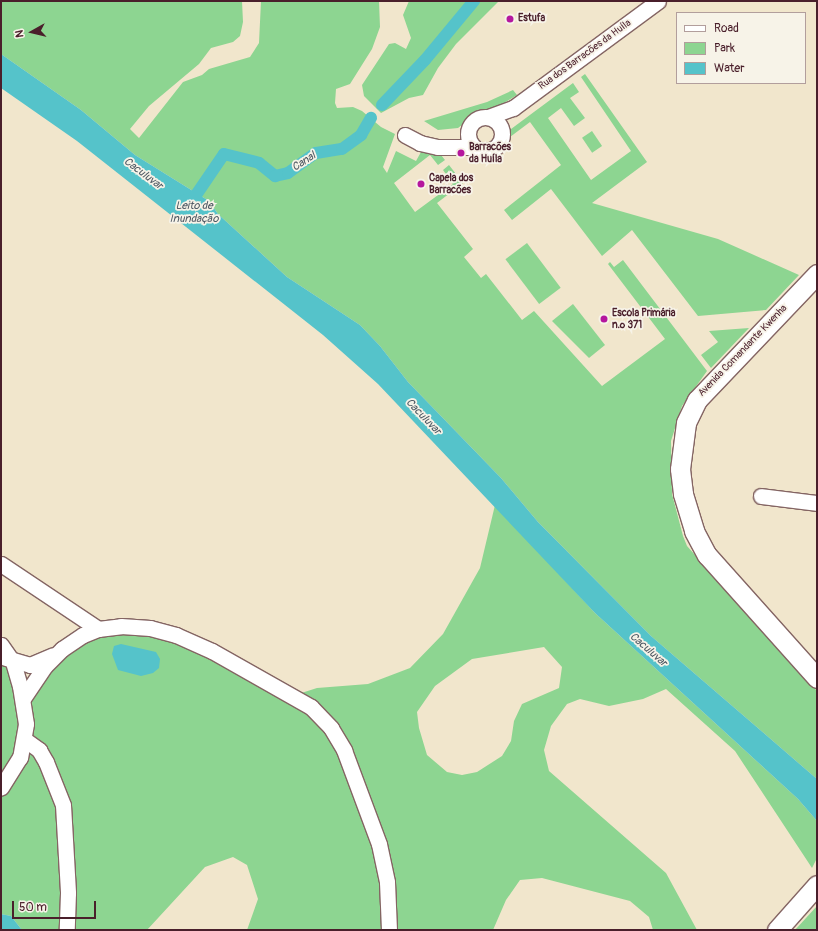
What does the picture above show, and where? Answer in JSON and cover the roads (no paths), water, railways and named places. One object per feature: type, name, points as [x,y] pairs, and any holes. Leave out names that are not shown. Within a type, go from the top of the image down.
[{"type":"main road","name":"Avenida Comandante Kwenha","points":[[817,274],[697,400],[686,423],[680,469],[683,494],[694,531],[707,555],[817,678]]},
{"type":"main road","points":[[777,930],[817,885]]},
{"type":"street","name":"Rua dos Barracões da Huíla","points":[[488,117],[512,108],[658,1]]},
{"type":"street","points":[[469,128],[468,139],[472,146],[479,151],[490,151],[499,144],[512,108]]},
{"type":"street","points":[[420,143],[448,138],[469,128],[476,119],[488,117],[498,123],[502,133]]},
{"type":"street","points":[[405,135],[420,143],[438,147],[472,146]]},
{"type":"street","points":[[761,496],[817,503]]},
{"type":"street","points":[[1,564],[98,629]]},
{"type":"street","points":[[7,659],[30,665],[42,661],[83,635],[98,629],[121,626],[150,628],[176,635],[212,651],[311,707],[331,728],[344,750],[379,844],[387,882],[389,930]]},
{"type":"street","points":[[1,645],[24,697],[24,740],[20,757],[1,788]]},
{"type":"street","points":[[24,697],[45,666],[62,649]]},
{"type":"street","points":[[24,740],[38,750],[46,762],[62,805],[68,893],[67,930]]},
{"type":"water","name":"Leito de Inundação","points":[[1,54],[81,110],[135,155],[209,201],[218,214],[287,277],[360,325],[380,346],[408,382],[501,478],[538,522],[651,636],[817,779],[817,821],[798,799],[595,613],[378,384],[323,335],[77,141],[1,88]]},
{"type":"water","points":[[121,644],[156,652],[160,659],[159,668],[153,673],[141,676],[118,670],[112,654],[114,646]]},
{"type":"water","points":[[1,914],[11,916],[22,930],[1,930]]},
{"type":"waterway","name":"Canal","points":[[382,105],[425,60],[474,1]]},
{"type":"waterway","name":"Canal","points":[[184,201],[194,198],[224,154],[259,163],[275,176],[288,173],[316,153],[342,149],[361,135],[371,118]]},
{"type":"place","name":"Estufa","points":[[510,19]]},
{"type":"place","name":"Barracões da Huíla","points":[[461,153]]},
{"type":"place","name":"Capela dos Barracões","points":[[421,184]]},
{"type":"place","name":"Escola Primária n.º 371","points":[[604,319]]},
{"type":"water label","name":"Caculuvar","points":[[143,174]]},
{"type":"water label","name":"Caculuvar","points":[[423,417]]},
{"type":"water label","name":"Caculuvar","points":[[648,650]]}]
